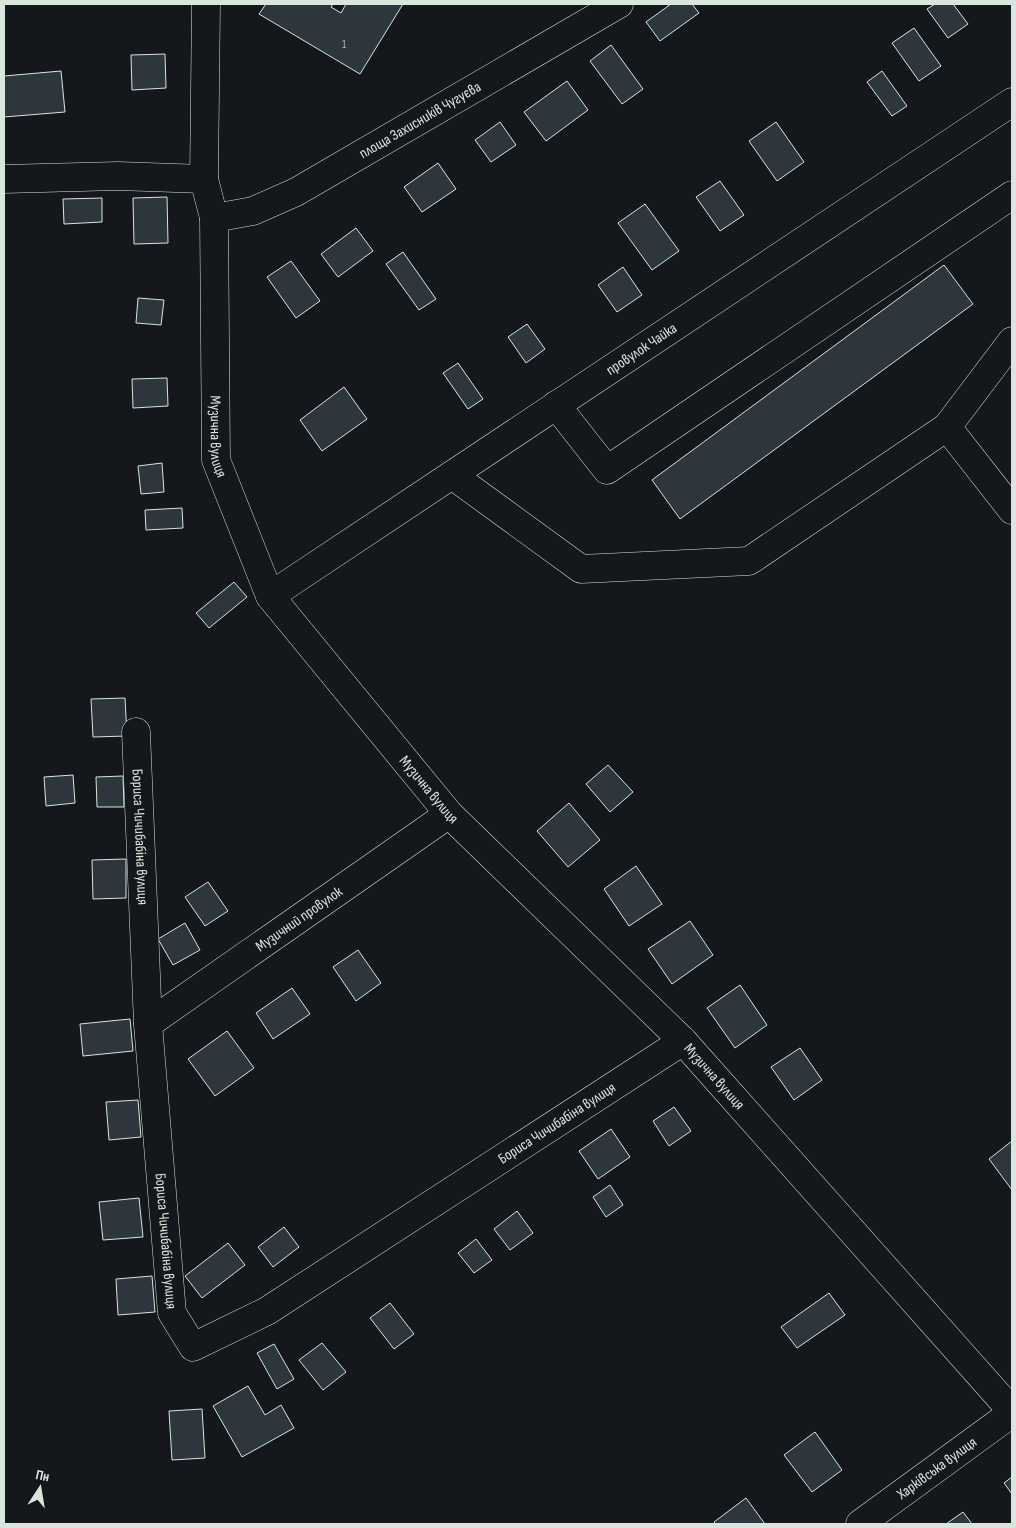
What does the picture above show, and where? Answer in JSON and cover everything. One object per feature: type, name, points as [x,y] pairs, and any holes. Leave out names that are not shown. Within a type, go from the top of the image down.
[{"type":"street","name":"Музична вулиця","points":[[206,4],[204,179],[214,218],[216,460],[270,596],[449,814],[683,1041],[1012,1412]]},
{"type":"street","name":"площа Захисників Чугуєва","points":[[214,218],[252,211],[296,192],[618,4]]},
{"type":"street","name":"провулок Чайка","points":[[270,596],[1012,102]]},
{"type":"street","points":[[4,179],[118,176],[204,179]]},
{"type":"street","points":[[556,405],[607,470],[1012,195]]},
{"type":"street","points":[[452,475],[581,569],[749,560],[947,427],[1012,341]]},
{"type":"street","points":[[947,427],[1012,510]]},
{"type":"street","name":"Бориса Чичибабіна вулиця","points":[[136,732],[148,1024],[172,1313],[193,1347],[267,1311],[683,1041]]},
{"type":"street","name":"Музичний провулок","points":[[148,1024],[449,814]]},
{"type":"street","name":"Харківська вулиця","points":[[860,1524],[1012,1412]]},
{"type":"building","points":[[266,4],[333,4],[331,7],[341,13],[346,4],[403,4],[360,74],[259,14]]},
{"type":"building","points":[[671,4],[692,4],[699,13],[660,41],[646,22]]},
{"type":"building","points":[[935,4],[953,4],[968,24],[948,38],[927,9]]},
{"type":"building","points":[[914,28],[941,66],[919,81],[892,43]]},
{"type":"building","points":[[611,45],[643,89],[622,104],[590,61]]},
{"type":"building","points":[[165,54],[166,88],[132,90],[131,55]]},
{"type":"building","points":[[61,71],[65,112],[4,117],[4,76]]},
{"type":"building","points":[[882,71],[907,106],[892,116],[867,82]]},
{"type":"building","points":[[567,81],[588,110],[546,141],[524,112]]},
{"type":"building","points":[[500,122],[516,145],[491,162],[475,140]]},
{"type":"building","points":[[776,122],[804,162],[777,181],[749,141]]},
{"type":"building","points":[[438,163],[456,189],[422,212],[404,187]]},
{"type":"building","points":[[720,181],[744,215],[720,231],[696,197]]},
{"type":"building","points":[[167,197],[168,243],[134,244],[133,198]]},
{"type":"building","points":[[102,198],[102,222],[64,224],[63,199]]},
{"type":"building","points":[[645,204],[679,251],[652,270],[618,223]]},
{"type":"building","points":[[356,228],[373,251],[338,277],[321,254]]},
{"type":"building","points":[[403,252],[436,299],[419,310],[386,264]]},
{"type":"building","points":[[291,261],[320,301],[296,318],[267,277]]},
{"type":"building","points":[[944,265],[973,304],[680,519],[652,480]]},
{"type":"building","points":[[623,267],[642,295],[617,312],[598,285]]},
{"type":"building","points":[[138,298],[164,300],[161,325],[136,323]]},
{"type":"building","points":[[527,324],[545,349],[526,363],[508,337]]},
{"type":"building","points":[[458,363],[483,399],[468,409],[443,373]]},
{"type":"building","points":[[167,378],[168,406],[133,408],[132,379]]},
{"type":"building","points":[[344,387],[367,419],[322,451],[300,420]]},
{"type":"building","points":[[162,463],[164,492],[141,494],[138,466]]},
{"type":"building","points":[[182,508],[183,528],[146,530],[145,510]]},
{"type":"building","points":[[234,582],[247,597],[209,628],[196,613]]},
{"type":"building","points":[[125,698],[127,736],[93,737],[91,699]]},
{"type":"building","points":[[608,765],[633,792],[610,812],[586,784]]},
{"type":"building","points":[[73,775],[75,803],[46,806],[44,777]]},
{"type":"building","points":[[123,776],[124,807],[97,807],[96,777]]},
{"type":"building","points":[[569,803],[600,840],[568,867],[537,831]]},
{"type":"building","points":[[126,859],[126,898],[93,899],[92,860]]},
{"type":"building","points":[[636,866],[662,904],[629,926],[604,889]]},
{"type":"building","points":[[208,882],[228,911],[205,926],[185,897]]},
{"type":"building","points":[[690,921],[713,955],[672,984],[648,949]]},
{"type":"building","points":[[185,923],[200,950],[173,965],[158,939]]},
{"type":"building","points":[[358,950],[381,983],[356,1001],[333,967]]},
{"type":"building","points":[[740,985],[767,1025],[735,1048],[707,1008]]},
{"type":"building","points":[[292,988],[310,1014],[273,1039],[256,1013]]},
{"type":"building","points":[[130,1019],[133,1051],[83,1056],[80,1024]]},
{"type":"building","points":[[227,1031],[254,1068],[215,1096],[188,1059]]},
{"type":"building","points":[[800,1048],[822,1080],[794,1100],[771,1067]]},
{"type":"building","points":[[138,1100],[141,1137],[109,1140],[106,1102]]},
{"type":"building","points":[[674,1107],[691,1131],[669,1146],[653,1121]]},
{"type":"building","points":[[611,1129],[630,1157],[598,1179],[579,1151]]},
{"type":"building","points":[[1012,1141],[1012,1190],[989,1159]]},
{"type":"building","points":[[610,1185],[623,1205],[606,1217],[593,1197]]},
{"type":"building","points":[[139,1198],[143,1237],[103,1240],[99,1202]]},
{"type":"building","points":[[517,1211],[533,1233],[510,1250],[494,1229]]},
{"type":"building","points":[[284,1227],[299,1247],[273,1267],[258,1247]]},
{"type":"building","points":[[476,1239],[492,1260],[474,1273],[458,1253]]},
{"type":"building","points":[[228,1243],[245,1265],[202,1298],[185,1276]]},
{"type":"building","points":[[152,1276],[155,1312],[118,1315],[116,1279]]},
{"type":"building","points":[[829,1293],[845,1315],[797,1348],[781,1327]]},
{"type":"building","points":[[390,1303],[414,1334],[394,1349],[370,1318]]},
{"type":"building","points":[[322,1343],[346,1372],[323,1390],[299,1360]]},
{"type":"building","points":[[274,1344],[294,1379],[277,1389],[257,1353]]},
{"type":"building","points":[[248,1386],[265,1415],[281,1405],[294,1428],[242,1457],[213,1406]]},
{"type":"building","points":[[202,1409],[205,1458],[172,1460],[169,1411]]},
{"type":"building","points":[[815,1432],[842,1470],[812,1492],[784,1455]]},
{"type":"building","points":[[1012,1477],[1012,1494],[1004,1483]]},
{"type":"building","points":[[746,1498],[765,1524],[716,1524],[714,1522]]},
{"type":"building","points":[[963,1512],[972,1524],[946,1524]]}]
